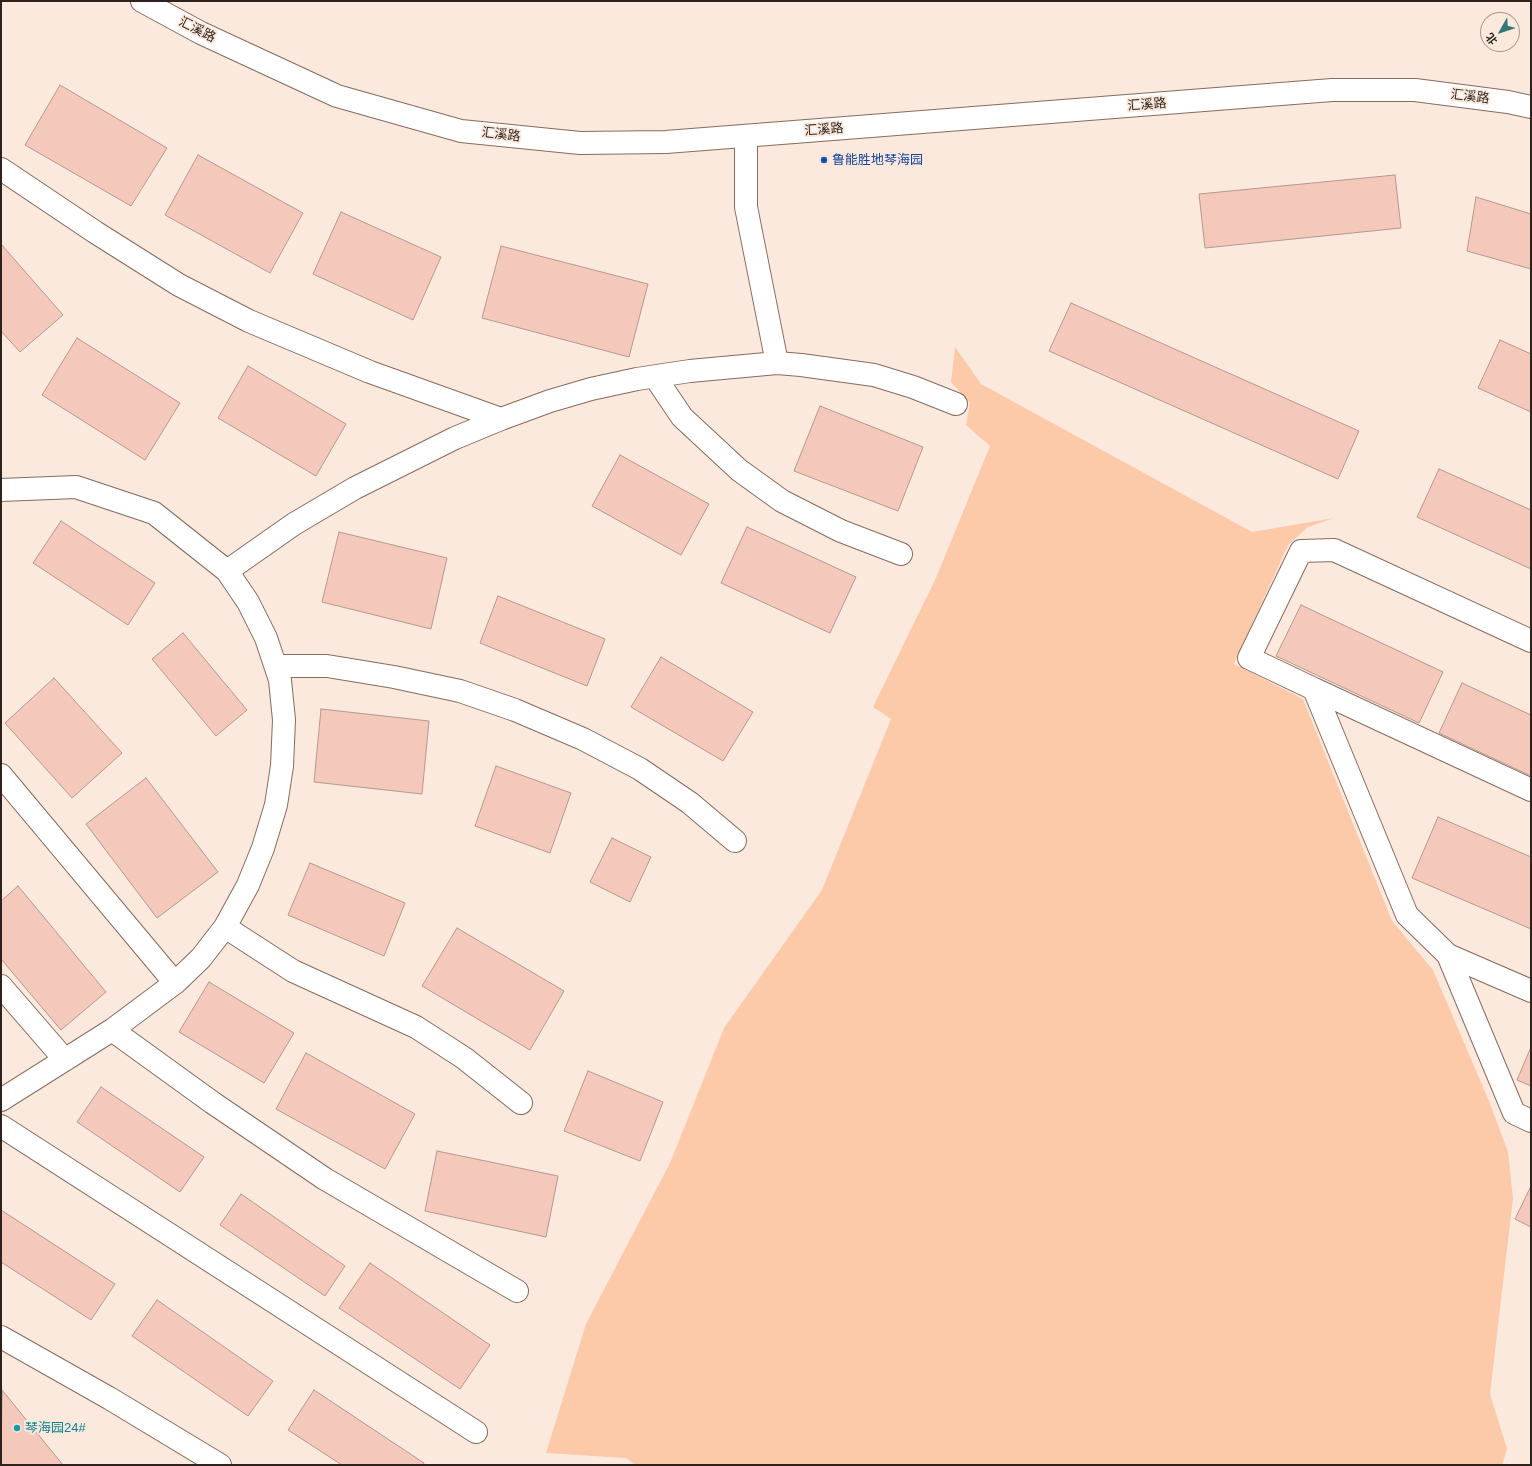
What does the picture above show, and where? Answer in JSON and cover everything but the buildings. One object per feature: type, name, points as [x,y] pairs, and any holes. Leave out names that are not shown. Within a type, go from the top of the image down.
[{"type":"street","name":"汇溪路","points":[[142,1],[201,33],[337,96],[461,130],[580,143],[666,142],[1332,90],[1415,90],[1508,102],[1531,107]]},
{"type":"street","points":[[746,136],[746,207],[777,363]]},
{"type":"street","points":[[1,170],[179,285],[249,321],[370,372],[501,419]]},
{"type":"street","points":[[227,572],[294,524],[355,488],[455,438],[550,401],[591,389],[655,376],[777,363],[874,375],[913,386],[956,404]]},
{"type":"street","points":[[655,376],[682,417],[738,470],[782,501],[841,531],[901,554]]},
{"type":"street","points":[[1,490],[76,487],[154,513],[227,572],[248,602],[266,638],[280,680],[284,720],[282,766],[276,805],[263,848],[248,885],[225,927],[201,958],[175,983],[112,1030],[1,1100]]},
{"type":"street","points":[[1531,641],[1334,550],[1302,551],[1249,658],[1531,790]]},
{"type":"street","points":[[276,666],[327,666],[394,677],[460,691],[515,710],[583,739],[640,768],[690,803],[735,841]]},
{"type":"street","points":[[1314,689],[1407,915],[1448,955],[1531,991]]},
{"type":"street","points":[[1,774],[175,983]]},
{"type":"street","points":[[225,927],[294,971],[416,1027],[464,1058],[521,1103]]},
{"type":"street","points":[[1448,955],[1514,1113],[1531,1121]]},
{"type":"street","points":[[1,986],[64,1060]]},
{"type":"street","points":[[112,1030],[213,1103],[325,1179],[517,1291]]},
{"type":"street","points":[[1,1126],[476,1432]]},
{"type":"street","points":[[1,1337],[109,1398],[220,1465]]},
{"type":"shaded area","points":[[955,347],[981,384],[1252,532],[1334,518],[1308,527],[1288,545],[1234,664],[1303,699],[1392,921],[1433,970],[1489,1101],[1508,1152],[1513,1198],[1490,1394],[1507,1449],[1502,1465],[635,1465],[626,1458],[546,1453],[586,1324],[670,1163],[724,1028],[822,890],[891,719],[873,707],[936,578],[990,446],[966,425],[970,403],[951,382]]},
{"type":"place","name":"鲁能胜地琴海园","points":[[824,160]]},
{"type":"place","name":"琴海园24#","points":[[17,1428]]}]
